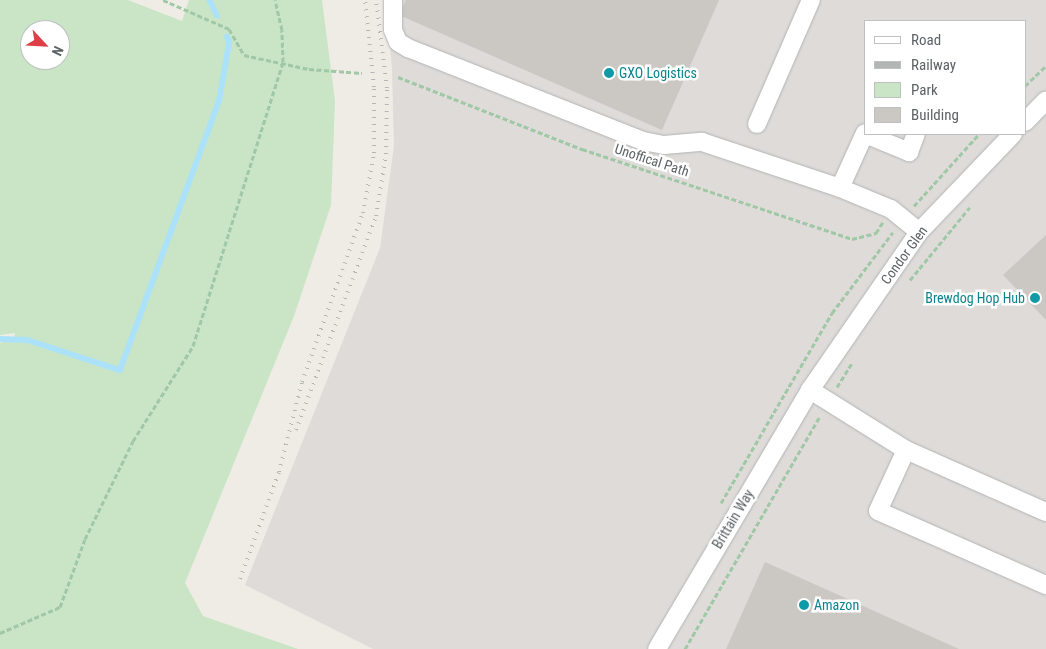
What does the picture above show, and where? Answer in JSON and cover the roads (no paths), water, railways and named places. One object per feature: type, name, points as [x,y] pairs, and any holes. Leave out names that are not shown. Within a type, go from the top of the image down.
[{"type":"street","points":[[393,0],[393,30],[398,42],[408,48],[643,141],[664,145],[702,142],[840,188],[891,209],[919,232]]},
{"type":"street","points":[[757,124],[811,0]]},
{"type":"street","points":[[1026,121],[1046,100]]},
{"type":"street","points":[[840,188],[865,135]]},
{"type":"street","points":[[867,135],[909,152],[916,135]]},
{"type":"street","name":"Condor Glen","points":[[810,390],[919,232],[1012,135]]},
{"type":"street","points":[[810,390],[906,450],[1043,505]]},
{"type":"street","name":"Brittain Way","points":[[657,649],[810,390]]},
{"type":"street","points":[[906,450],[878,511],[1046,585]]},
{"type":"waterway","points":[[210,0],[217,15]]},
{"type":"waterway","points":[[0,339],[28,340],[120,370],[219,101],[229,43],[227,37]]},
{"type":"railway","points":[[240,579],[279,472],[302,382],[363,213],[374,153],[374,87],[365,0]]},
{"type":"railway","points":[[296,430],[376,216],[386,154],[387,88],[376,0]]},
{"type":"place","name":"GXO Logistics","points":[[609,73]]},
{"type":"place","name":"Brewdog Hop Hub","points":[[1035,298]]},
{"type":"place","name":"Amazon","points":[[804,605]]}]
